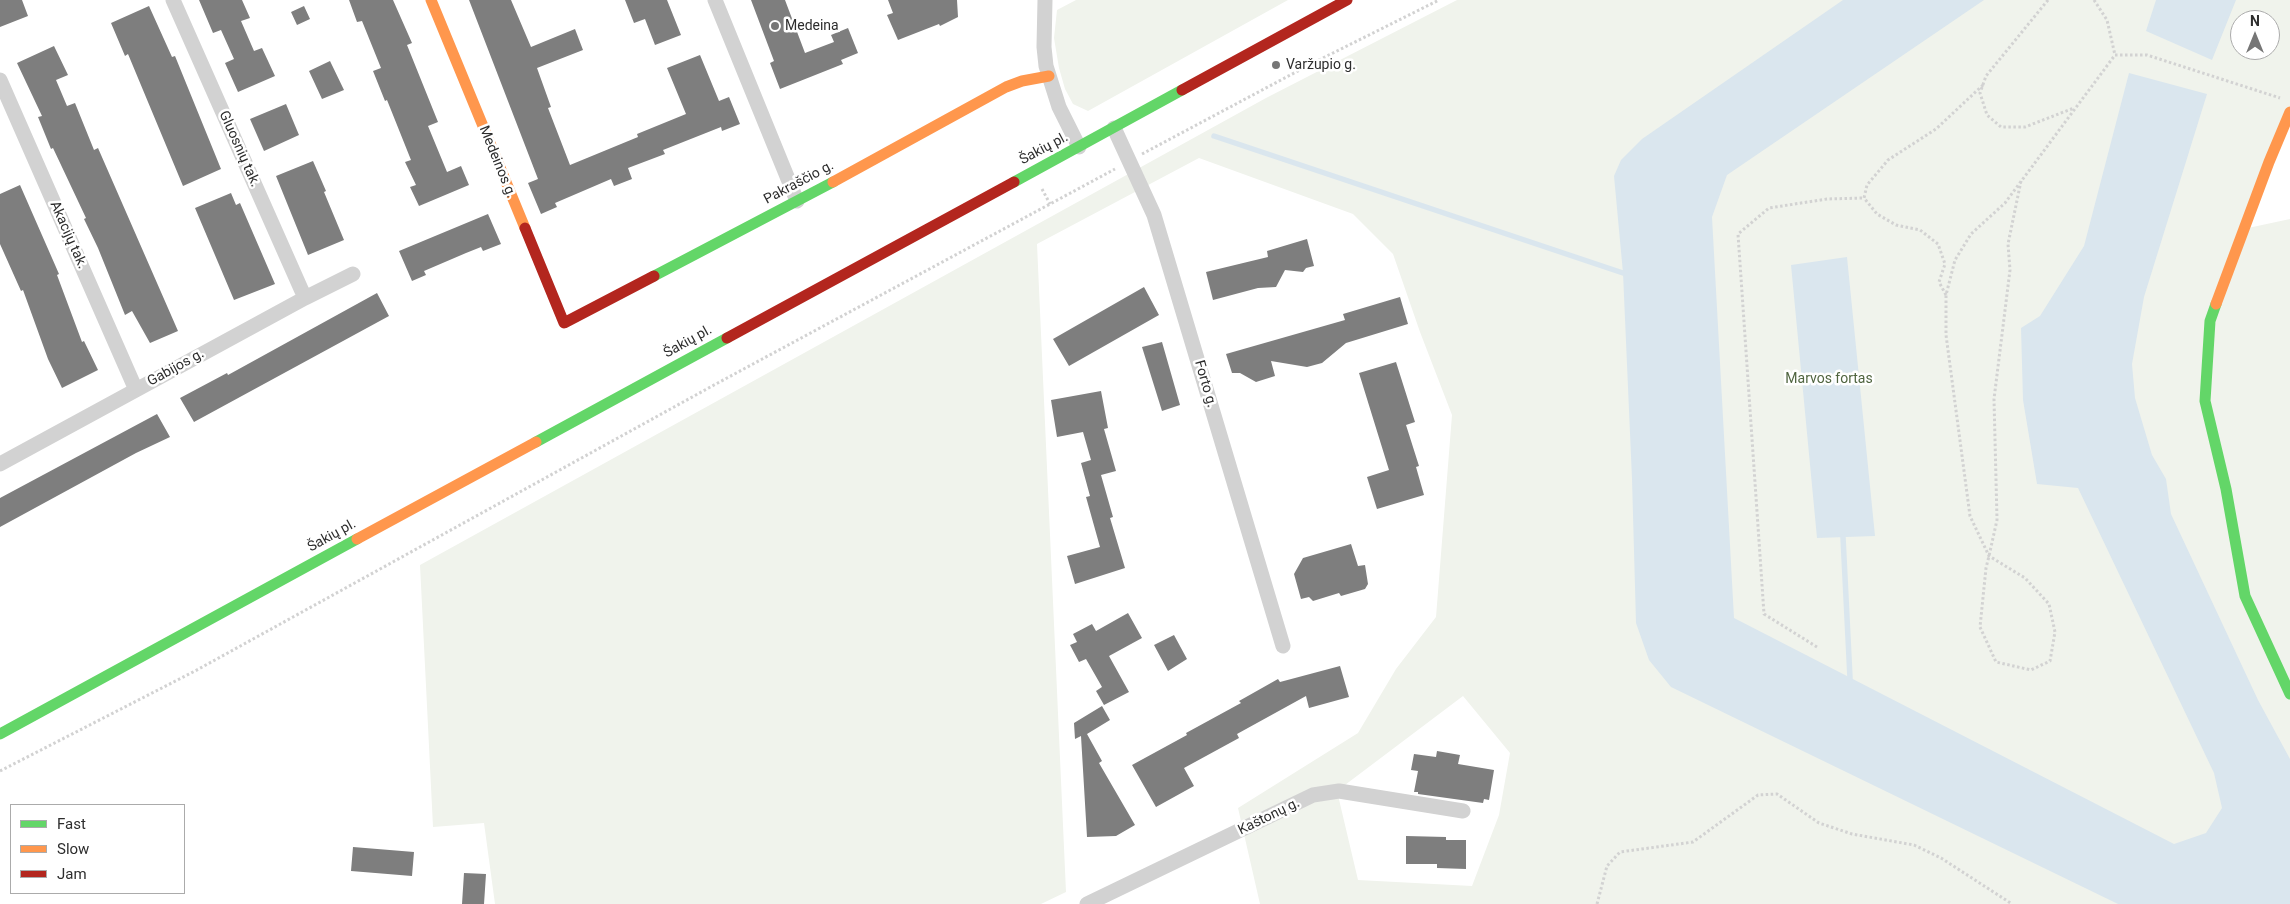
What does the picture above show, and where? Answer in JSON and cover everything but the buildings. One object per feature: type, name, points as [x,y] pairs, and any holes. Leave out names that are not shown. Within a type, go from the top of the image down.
[{"type":"main road","name":"Medeinos g.","points":[[431,0],[564,323]]},
{"type":"main road","name":"Šakių pl.","points":[[0,734],[1347,0]]},
{"type":"main road","name":"Pakraščio g.","points":[[564,323],[909,142],[1006,87],[1022,81],[1049,76]]},
{"type":"main road","points":[[2290,112],[2269,162],[2210,321],[2205,401],[2226,489],[2245,596],[2290,694]]},
{"type":"main road","name":"Šakių pl.","points":[[0,728],[44,710]]},
{"type":"street","name":"Gluosnių tak.","points":[[174,0],[305,298]]},
{"type":"street","points":[[715,0],[797,201]]},
{"type":"street","points":[[1045,0],[1044,47],[1049,76],[1059,107],[1078,147]]},
{"type":"street","name":"Akacijų tak.","points":[[0,80],[136,390]]},
{"type":"street","name":"Forto g.","points":[[1114,128],[1154,215],[1283,646]]},
{"type":"street","name":"Gabijos g.","points":[[0,464],[305,298],[353,274]]},
{"type":"street","name":"Kaštonų g.","points":[[1088,904],[1313,795],[1339,791],[1463,811]]},
{"type":"path","points":[[0,771],[195,670],[714,385],[1311,64],[1440,0]]},
{"type":"path","points":[[2048,0],[1986,76],[1980,93],[1987,116],[2001,127],[2025,126],[2076,108]]},
{"type":"path","points":[[2021,181],[2008,244],[2009,278],[1994,398],[1997,520],[1990,556],[1986,568],[1980,627],[1996,662],[2031,670],[2050,661],[2055,632],[2049,604],[2025,578],[1990,556],[1970,516],[1946,335],[1946,295],[1955,260],[1972,234],[2005,203],[2021,181],[2076,108],[2115,55],[2107,20],[2094,0]]},
{"type":"path","points":[[2115,55],[2147,56],[2281,98]]},
{"type":"path","points":[[1864,198],[1867,185],[1888,160],[1936,129],[1983,85]]},
{"type":"path","points":[[1864,198],[1877,214],[1896,224],[1920,230],[1938,244],[1945,264],[1939,282],[1946,295]]},
{"type":"path","points":[[1817,647],[1764,614],[1738,234],[1769,208],[1827,199],[1864,198]]},
{"type":"path","points":[[1597,904],[1607,866],[1620,852],[1693,842],[1758,795],[1777,794],[1819,823],[1852,834],[1914,845],[1940,858],[2012,904]]},
{"type":"green space","points":[[1076,0],[1288,0],[1088,111],[1073,104],[1065,89],[1054,38],[1057,10]]},
{"type":"green space","name":"Marvos fortas","points":[[1457,0],[2290,0],[2290,119],[2248,228],[2290,219],[2290,904],[1260,904],[1238,808],[1358,733],[1396,669],[1436,617],[1452,415],[1393,254],[1353,214],[1199,158],[1037,244],[1066,892],[1041,904],[495,904],[484,823],[433,827],[420,565],[1266,98]],"holes":[[[1463,696],[1510,753],[1499,815],[1472,886],[1358,880],[1337,791]]]},
{"type":"shaded area","points":[[1843,0],[1984,0],[1727,175],[1712,217],[1734,618],[2174,844],[2206,833],[2222,808],[2214,773],[2078,488],[2037,484],[2023,400],[2021,328],[2040,316],[2084,246],[2129,73],[2207,94],[2144,297],[2132,364],[2135,398],[2152,455],[2166,479],[2171,514],[2258,700],[2290,759],[2290,904],[2118,904],[1671,687],[1649,660],[1636,623],[1623,273],[1614,176],[1621,160],[1642,139]]},
{"type":"shaded area","points":[[2156,0],[2236,0],[2232,10],[2230,10],[2230,15],[2212,60],[2146,31]]},
{"type":"shaded area","points":[[1847,257],[1875,536],[1817,538],[1791,265]]},
{"type":"waterway","points":[[1214,136],[1623,273]]},
{"type":"waterway","points":[[1843,537],[1850,678]]},
{"type":"traffic: fast","points":[[1014,182],[1182,90]]},
{"type":"traffic: fast","points":[[654,276],[833,182]]},
{"type":"traffic: fast","points":[[2216,304],[2210,321],[2205,401],[2226,489],[2245,596],[2290,694]]},
{"type":"traffic: fast","points":[[536,442],[727,338]]},
{"type":"traffic: fast","points":[[0,734],[357,539]]},
{"type":"traffic: slow","points":[[431,0],[525,228]]},
{"type":"traffic: slow","points":[[833,182],[1006,87],[1022,81],[1049,76]]},
{"type":"traffic: slow","points":[[2216,304],[2269,162],[2290,112]]},
{"type":"traffic: slow","points":[[357,539],[536,442]]},
{"type":"traffic: jam","points":[[1182,90],[1347,0]]},
{"type":"traffic: jam","points":[[727,338],[1014,182]]},
{"type":"traffic: jam","points":[[525,228],[564,323],[654,276]]},
{"type":"place","name":"Medeina","points":[[775,26]]},
{"type":"place","name":"Varžupio g.","points":[[1276,65]]}]
